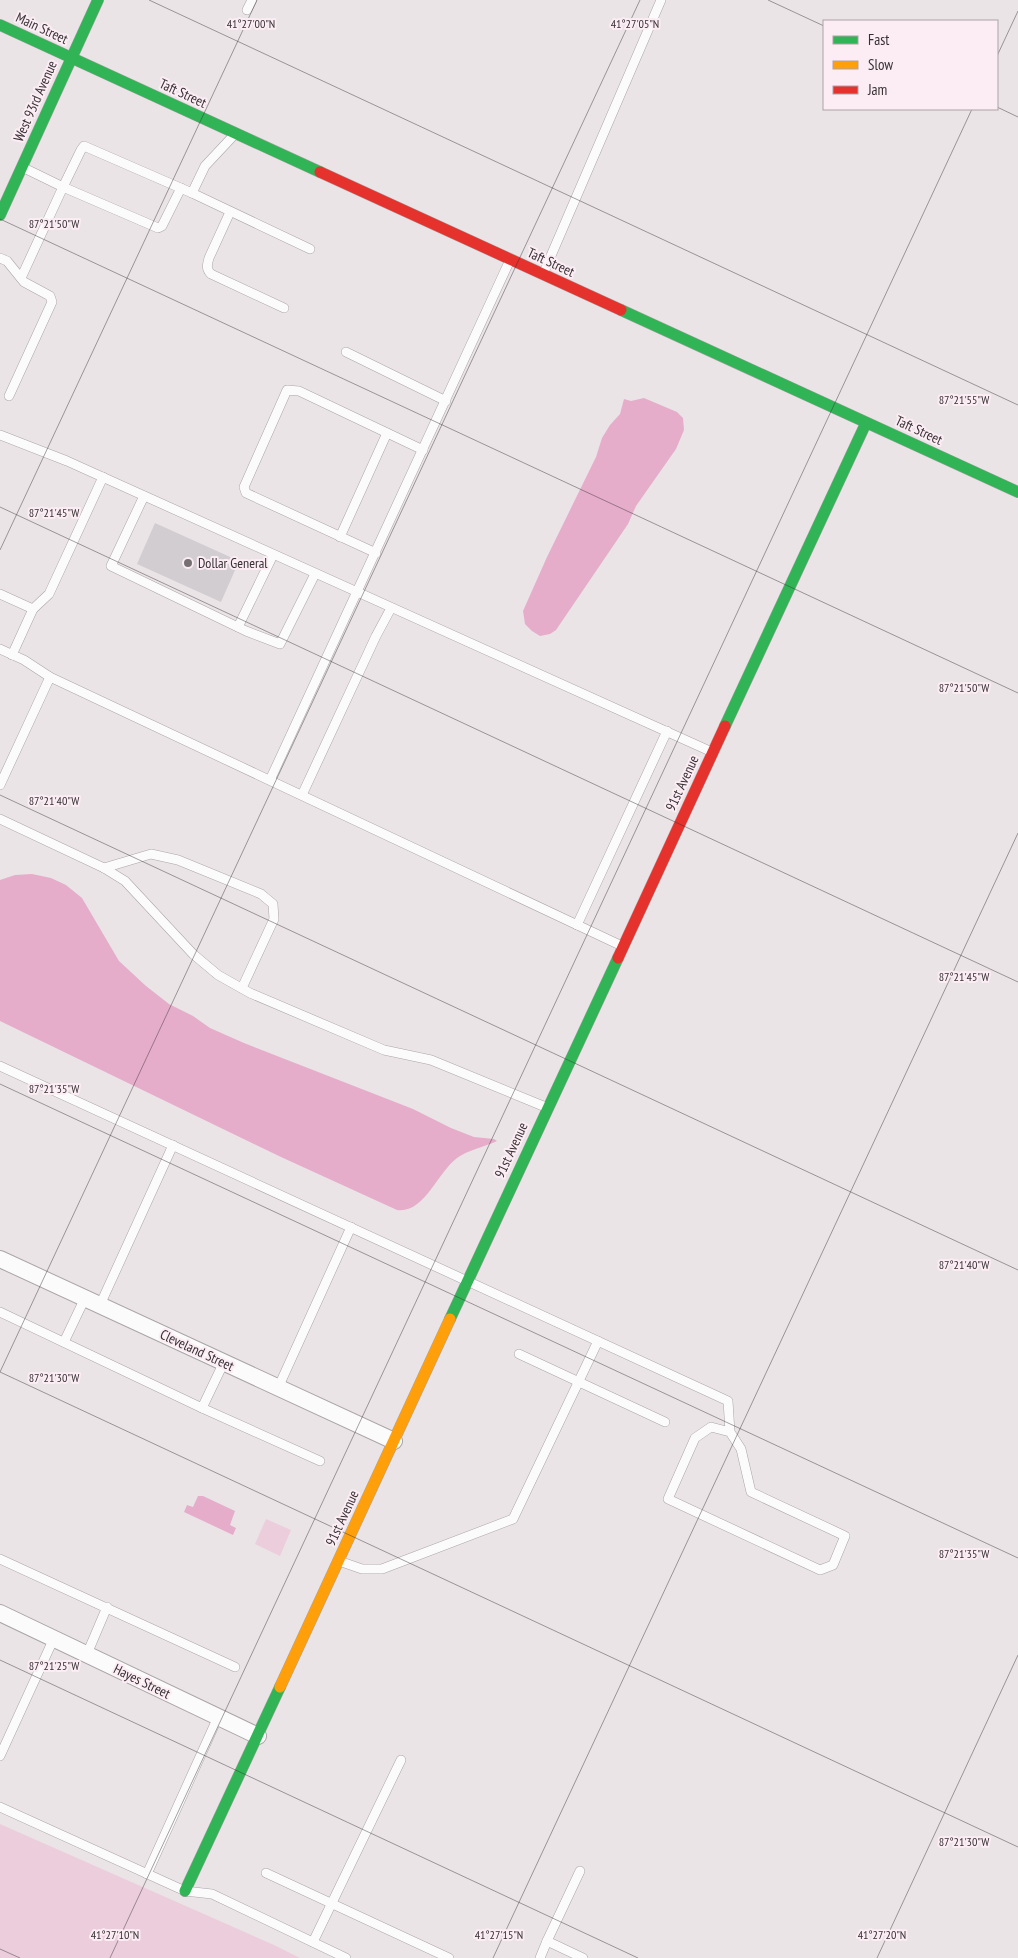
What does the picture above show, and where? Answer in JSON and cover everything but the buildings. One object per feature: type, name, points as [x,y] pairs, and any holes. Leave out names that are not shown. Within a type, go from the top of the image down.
[{"type":"street","name":"West 93rd Avenue","points":[[0,215],[98,0]]},
{"type":"street","name":"Main Street","points":[[0,25],[71,58]]},
{"type":"street","name":"Taft Street","points":[[71,58],[1018,492]]},
{"type":"street","name":"91st Avenue","points":[[185,1891],[866,422]]},
{"type":"street","name":"Cleveland Street","points":[[0,1259],[394,1441]]},
{"type":"street","name":"Hayes Street","points":[[0,1613],[258,1736]]},
{"type":"lane","points":[[247,10],[252,0]]},
{"type":"lane","points":[[543,275],[661,0]]},
{"type":"lane","points":[[192,193],[205,166],[235,134]]},
{"type":"lane","points":[[20,278],[62,187],[84,146],[192,193],[310,249]]},
{"type":"lane","points":[[22,167],[62,187],[158,228],[162,226],[181,188]]},
{"type":"lane","points":[[230,212],[209,258],[207,271],[284,308]]},
{"type":"lane","points":[[0,258],[7,261],[24,282],[50,296],[52,302],[9,396]]},
{"type":"lane","points":[[270,780],[376,554],[510,260]]},
{"type":"lane","points":[[346,352],[446,400]]},
{"type":"lane","points":[[376,554],[246,493],[244,487],[288,390],[298,391],[423,450]]},
{"type":"lane","points":[[340,537],[387,433]]},
{"type":"lane","points":[[0,435],[103,477],[713,752]]},
{"type":"lane","points":[[12,655],[33,609],[49,594],[103,477]]},
{"type":"lane","points":[[144,496],[111,566],[238,627],[280,644],[315,574]]},
{"type":"lane","points":[[238,627],[273,554]]},
{"type":"lane","points":[[0,594],[33,609]]},
{"type":"lane","points":[[302,796],[376,636],[391,608]]},
{"type":"lane","points":[[0,648],[50,677],[622,946]]},
{"type":"lane","points":[[0,786],[50,677]]},
{"type":"lane","points":[[577,924],[667,731]]},
{"type":"lane","points":[[0,819],[104,868],[125,881],[193,954],[218,975],[242,988],[384,1050],[431,1060],[548,1108]]},
{"type":"lane","points":[[104,868],[151,854],[178,860],[261,894],[273,904],[274,919],[242,988]]},
{"type":"lane","points":[[0,1066],[728,1401],[730,1432],[741,1449],[751,1492],[845,1536],[833,1565],[820,1570],[668,1499],[695,1438],[711,1427],[730,1432]]},
{"type":"lane","points":[[100,1305],[173,1145]]},
{"type":"lane","points":[[278,1388],[351,1227]]},
{"type":"lane","points":[[64,1342],[85,1298]]},
{"type":"lane","points":[[0,1312],[202,1408],[320,1461]]},
{"type":"lane","points":[[338,1561],[362,1568],[382,1569],[513,1519],[598,1341]]},
{"type":"lane","points":[[519,1354],[665,1422]]},
{"type":"lane","points":[[202,1408],[224,1362]]},
{"type":"lane","points":[[0,1559],[235,1667]]},
{"type":"lane","points":[[87,1654],[108,1608]]},
{"type":"lane","points":[[0,1756],[54,1638]]},
{"type":"lane","points":[[147,1874],[218,1717]]},
{"type":"lane","points":[[313,1942],[400,1760]]},
{"type":"lane","points":[[0,1807],[185,1891],[212,1894],[346,1958]]},
{"type":"lane","points":[[540,1958],[580,1871]]},
{"type":"lane","points":[[266,1873],[449,1958]]},
{"type":"lane","points":[[547,1941],[584,1958]]},
{"type":"shaded area","points":[[644,398],[677,412],[683,418],[684,430],[676,449],[636,506],[628,524],[556,630],[550,634],[540,636],[525,624],[523,611],[596,457],[602,438],[620,414],[624,399],[631,401]]},
{"type":"shaded area","points":[[32,874],[51,878],[66,885],[82,898],[119,961],[169,1004],[193,1016],[210,1028],[413,1109],[451,1128],[474,1137],[497,1141],[461,1155],[415,1206],[407,1210],[397,1210],[281,1157],[0,1021],[0,880],[15,875]]},
{"type":"shaded area","points":[[198,1496],[203,1496],[235,1511],[230,1525],[236,1528],[233,1535],[184,1512],[187,1505],[193,1507]]},
{"type":"shaded area","points":[[266,1519],[291,1530],[280,1556],[255,1544]]},
{"type":"shaded area","points":[[0,1824],[274,1945],[300,1958],[0,1958]]},
{"type":"traffic: fast","points":[[0,215],[98,0]]},
{"type":"traffic: fast","points":[[0,25],[320,172]]},
{"type":"traffic: fast","points":[[621,310],[1018,492]]},
{"type":"traffic: fast","points":[[725,726],[866,423]]},
{"type":"traffic: fast","points":[[450,1319],[618,958]]},
{"type":"traffic: fast","points":[[185,1891],[280,1687]]},
{"type":"traffic: slow","points":[[280,1687],[450,1319]]},
{"type":"traffic: jam","points":[[320,172],[621,310]]},
{"type":"traffic: jam","points":[[618,958],[725,726]]},
{"type":"place","name":"Dollar General","points":[[188,563]]}]
